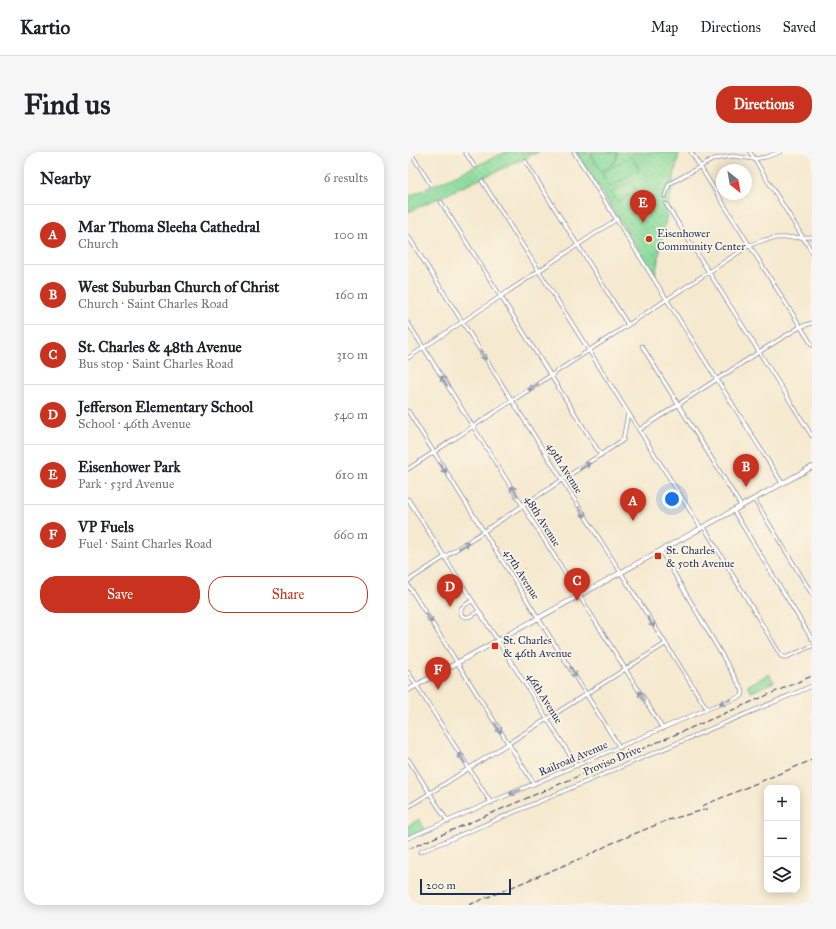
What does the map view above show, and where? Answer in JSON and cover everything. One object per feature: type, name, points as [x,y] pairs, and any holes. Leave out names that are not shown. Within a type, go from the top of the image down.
[{"type":"main road","points":[[408,690],[812,467]]},
{"type":"street","points":[[409,152],[430,185]]},
{"type":"street","points":[[465,152],[474,166]]},
{"type":"street","points":[[574,152],[668,299],[782,483]]},
{"type":"street","points":[[691,152],[812,345]]},
{"type":"street","points":[[750,152],[812,252]]},
{"type":"street","points":[[665,196],[669,184],[714,159],[723,156],[754,158],[766,157],[780,152]]},
{"type":"street","points":[[525,161],[628,325]]},
{"type":"street","points":[[482,181],[628,413],[702,527],[783,658],[812,646]]},
{"type":"street","points":[[441,202],[601,455]]},
{"type":"street","points":[[666,204],[812,436]]},
{"type":"street","points":[[408,358],[617,219]]},
{"type":"street","name":"49th Avenue","points":[[408,236],[706,709]]},
{"type":"street","points":[[408,469],[750,245],[776,238],[812,237]]},
{"type":"street","name":"48th Avenue","points":[[408,323],[663,729]]},
{"type":"street","points":[[639,430],[759,352],[800,327],[812,323]]},
{"type":"street","points":[[642,346],[741,506]]},
{"type":"street","name":"47th Avenue","points":[[408,411],[620,748]]},
{"type":"street","points":[[408,581],[623,440],[628,413]]},
{"type":"street","points":[[754,498],[812,594]]},
{"type":"street","name":"46th Avenue","points":[[408,499],[577,766]]},
{"type":"street","points":[[734,510],[812,639]]},
{"type":"street","name":"Railroad Avenue","points":[[408,838],[620,748],[706,709],[742,696],[744,693],[743,690],[661,550]]},
{"type":"street","points":[[408,585],[534,784]]},
{"type":"street","points":[[472,600],[463,606],[460,612],[461,614],[468,617],[479,610]]},
{"type":"street","points":[[408,807],[665,644]]},
{"type":"street","points":[[408,672],[490,803]]},
{"type":"street","name":"Proviso Drive","points":[[420,852],[812,686]]},
{"type":"street","points":[[408,759],[448,822]]},
{"type":"green space","points":[[506,152],[539,152],[408,212],[408,197]]},
{"type":"green space","points":[[576,152],[679,152],[655,276]]},
{"type":"green space","points":[[592,152],[617,152],[617,156],[610,166],[601,171],[591,155]]},
{"type":"green space","points":[[631,156],[639,170],[610,187],[602,173]]},
{"type":"green space","points":[[631,182],[636,191],[618,202],[612,192]]},
{"type":"green space","points":[[769,674],[774,682],[751,692],[747,686]]},
{"type":"green space","points":[[419,819],[425,830],[408,838],[408,826]]},
{"type":"railway","points":[[408,849],[812,676]]},
{"type":"railway","points":[[702,806],[812,760]]},
{"type":"railway","points":[[469,905],[668,820],[711,808]]},
{"type":"place","name":"Eisenhower Park","points":[[643,223]]},
{"type":"place","name":"Eisenhower Community Center","points":[[649,239]]},
{"type":"place","name":"West Suburban Church of Christ","points":[[746,487]]},
{"type":"place","name":"Mar Thoma Sleeha Cathedral","points":[[633,521]]},
{"type":"place","name":"St. Charles & 50th Avenue","points":[[658,556]]},
{"type":"place","name":"St. Charles & 48th Avenue","points":[[577,601]]},
{"type":"place","name":"Jefferson Elementary School","points":[[450,607]]},
{"type":"place","name":"St. Charles & 46th Avenue","points":[[495,646]]},
{"type":"place","name":"VP Fuels","points":[[438,690]]}]
